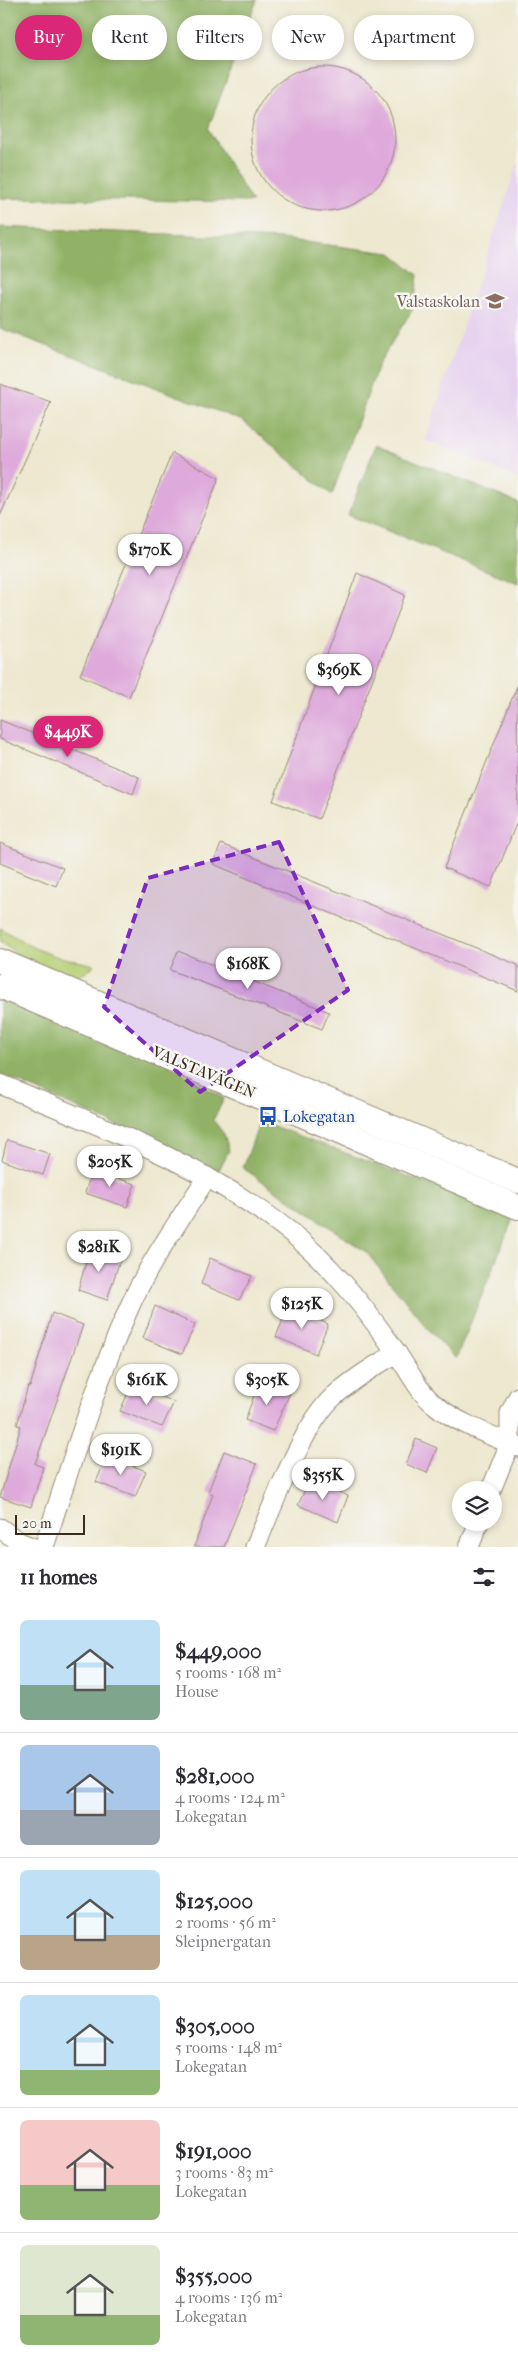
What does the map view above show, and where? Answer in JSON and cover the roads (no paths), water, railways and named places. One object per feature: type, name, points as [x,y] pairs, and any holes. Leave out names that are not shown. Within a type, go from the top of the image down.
[{"type":"street","name":"VALSTAVÄGEN","points":[[0,962],[518,1181]]},
{"type":"street","name":"VALSTAVÄGEN","points":[[0,986],[518,1207]]},
{"type":"street","points":[[0,1084],[107,1129],[207,1177],[289,1231],[324,1262],[356,1296],[433,1404],[460,1421],[515,1442]]},
{"type":"street","points":[[44,1547],[105,1367],[130,1306],[154,1261],[207,1177]]},
{"type":"street","points":[[255,1547],[290,1466],[311,1428],[332,1398],[364,1372],[397,1353]]},
{"type":"street","points":[[496,1481],[515,1442],[510,1413],[518,1397]]},
{"type":"street","points":[[0,1528],[19,1542],[32,1547]]},
{"type":"street","points":[[470,1547],[476,1531]]},
{"type":"place","name":"Valstaskolan","points":[[495,301]]},
{"type":"place","name":"Lokegatan","points":[[268,1116]]}]
